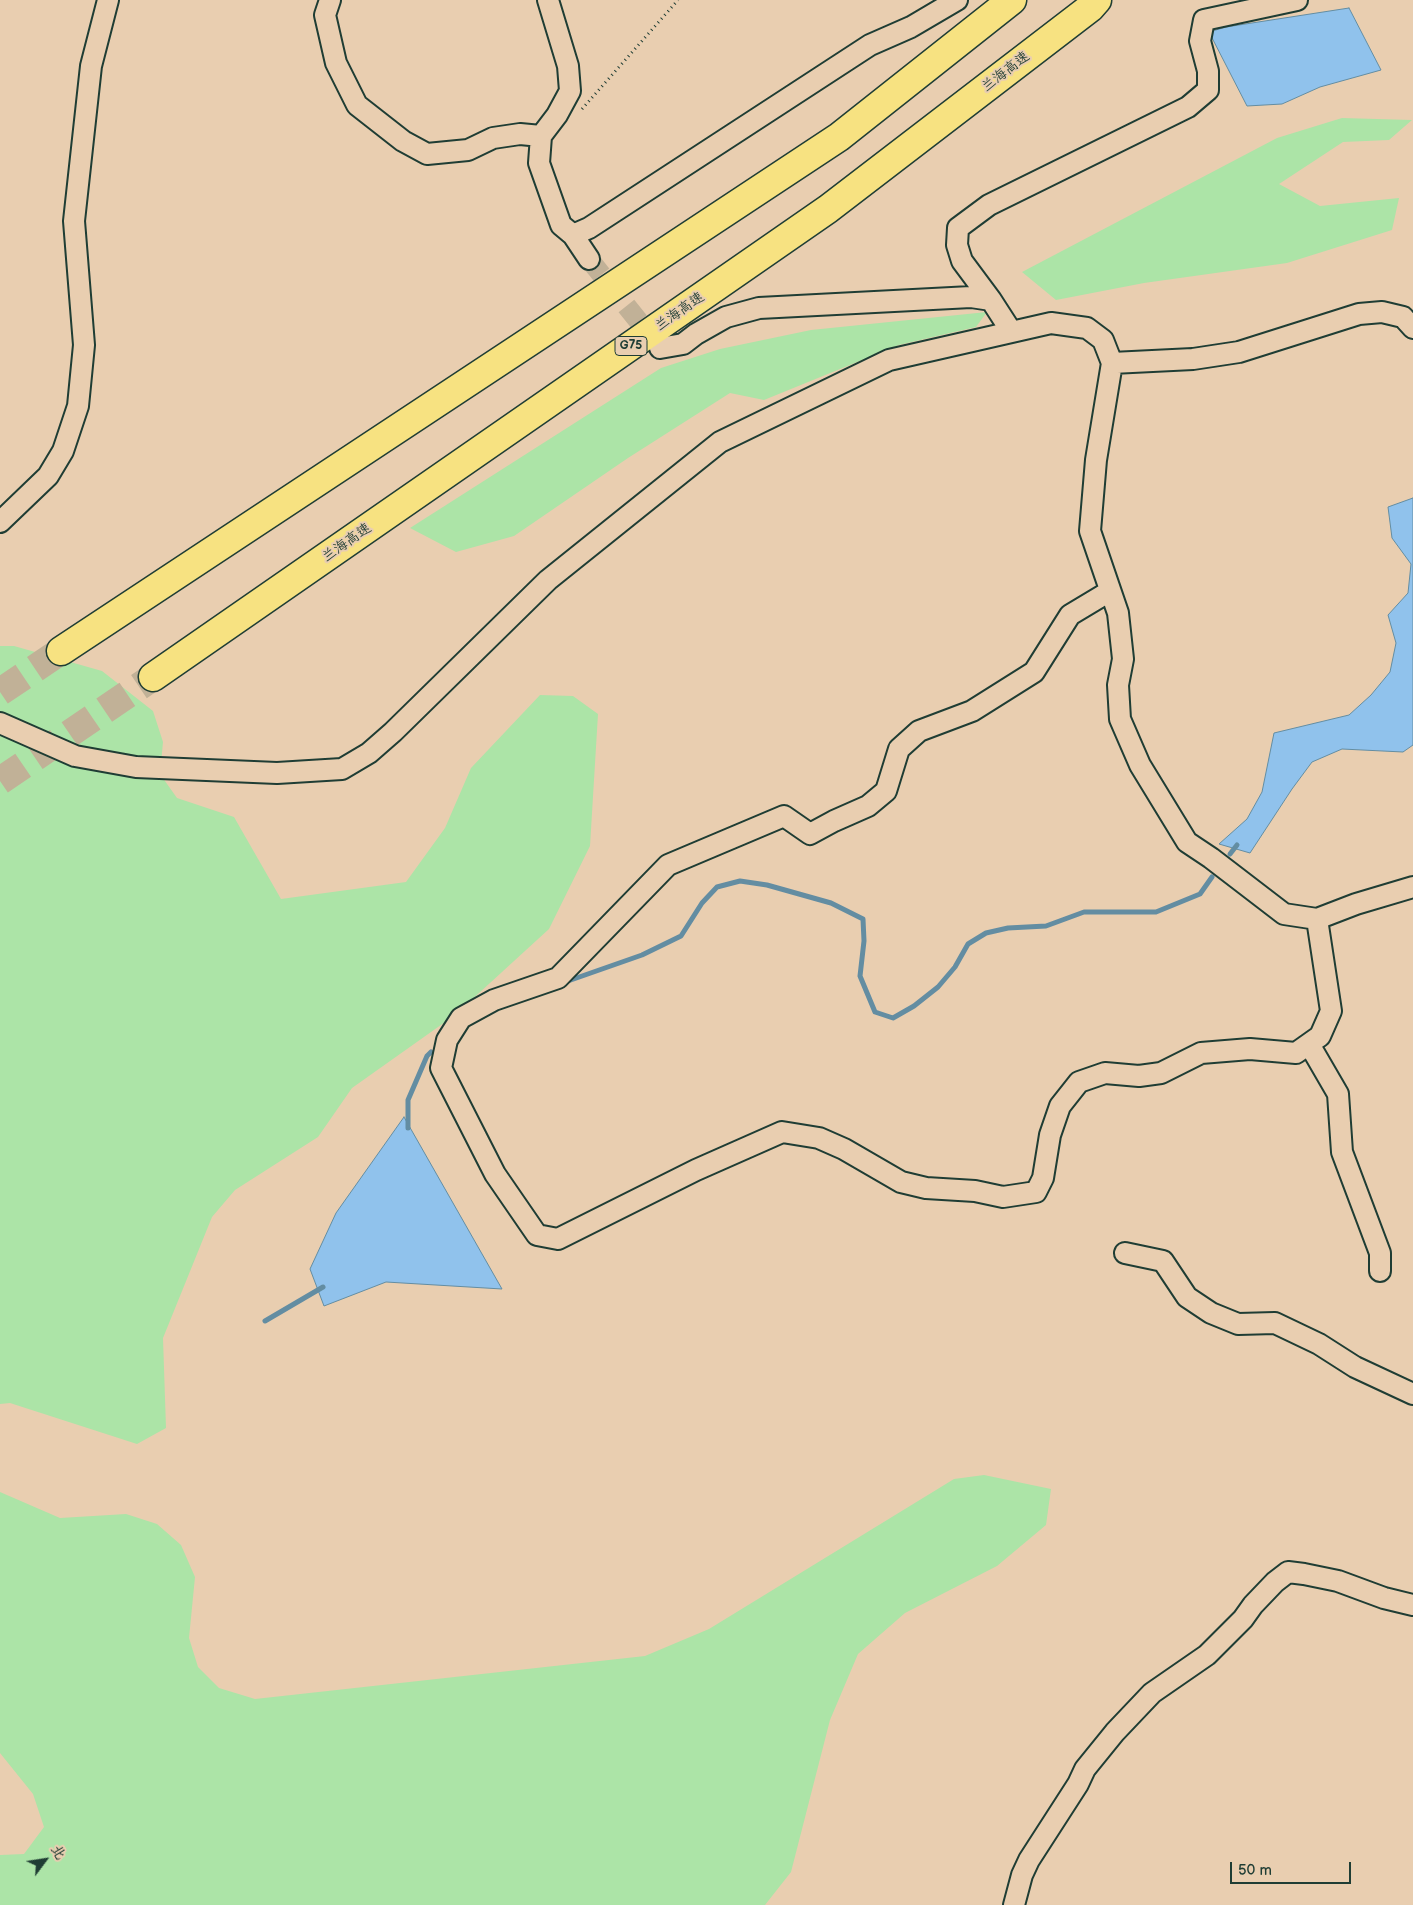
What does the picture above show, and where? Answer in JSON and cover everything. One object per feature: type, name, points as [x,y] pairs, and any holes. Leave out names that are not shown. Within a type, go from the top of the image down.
[{"type":"highway","points":[[61,651],[839,137],[1012,0]]},
{"type":"highway","name":"兰海高速","points":[[153,677],[828,209],[1082,14],[1097,0]]},
{"type":"street","points":[[0,522],[48,476],[63,451],[78,406],[84,345],[74,221],[91,66],[108,0]]},
{"type":"street","points":[[330,0],[325,15],[336,63],[357,105],[403,141],[427,154],[468,150],[493,138],[520,134],[541,136]]},
{"type":"street","points":[[548,0],[568,66],[570,91],[557,115],[541,136],[539,163],[561,225],[573,235],[589,259]]},
{"type":"street","points":[[573,235],[589,228],[870,44],[911,27],[957,0]]},
{"type":"street","points":[[1012,331],[962,260],[957,245],[958,228],[989,206],[1188,107],[1208,90],[1208,71],[1200,41],[1204,20],[1298,0]]},
{"type":"street","points":[[660,348],[683,344],[696,334],[726,317],[759,308],[971,297],[991,300]]},
{"type":"street","points":[[1112,363],[1193,359],[1239,352],[1359,314],[1382,312],[1403,317],[1413,328]]},
{"type":"street","points":[[0,723],[75,756],[136,767],[277,773],[342,769],[369,753],[393,732],[548,580],[720,442],[889,360],[1051,323],[1087,328],[1103,340],[1112,363],[1096,460],[1090,531],[1118,613],[1123,659],[1118,685],[1120,719],[1140,765],[1187,842],[1284,914],[1317,919],[1356,904],[1413,887]]},
{"type":"street","points":[[1110,590],[1070,615],[1034,672],[972,711],[919,731],[900,749],[886,791],[868,806],[810,834],[784,816],[668,865],[558,978],[494,1000],[461,1018],[447,1040],[441,1068],[495,1174],[537,1235],[558,1238],[696,1170],[782,1132],[819,1138],[844,1149],[901,1182],[926,1188],[975,1191],[1002,1196],[1036,1192],[1043,1178],[1050,1135],[1060,1106],[1079,1082],[1104,1073],[1139,1076],[1161,1073],[1201,1053],[1250,1049],[1296,1053],[1320,1036],[1331,1011],[1317,919]]},
{"type":"street","points":[[1309,1044],[1338,1094],[1342,1152],[1380,1253],[1380,1271]]},
{"type":"street","points":[[1125,1253],[1163,1261],[1187,1297],[1211,1312],[1238,1324],[1275,1323],[1319,1344],[1355,1367],[1413,1394]]},
{"type":"street","points":[[1014,1905],[1022,1876],[1029,1860],[1078,1784],[1085,1769],[1115,1732],[1152,1693],[1207,1655],[1243,1619],[1253,1605],[1275,1582],[1288,1572],[1338,1581],[1384,1598],[1413,1605]]},
{"type":"path","points":[[576,115],[678,0]]},
{"type":"green space","points":[[1342,118],[1412,120],[1389,140],[1343,142],[1279,184],[1320,206],[1399,198],[1392,230],[1287,263],[1144,283],[1056,300],[1022,272],[1277,138]]},
{"type":"green space","points":[[987,312],[976,327],[899,345],[764,400],[730,393],[628,458],[514,536],[456,552],[410,528],[661,368],[720,349],[811,330]]},
{"type":"green space","points":[[0,646],[14,646],[102,671],[153,711],[163,742],[160,774],[177,798],[234,817],[281,899],[406,882],[445,828],[471,768],[540,695],[573,696],[598,714],[590,846],[549,929],[455,1015],[352,1088],[318,1137],[235,1190],[212,1217],[163,1338],[166,1428],[137,1444],[10,1403],[0,1404]]},
{"type":"green space","points":[[984,1475],[1051,1489],[1046,1525],[997,1566],[905,1613],[858,1654],[830,1720],[791,1872],[765,1905],[0,1905],[0,1855],[24,1854],[44,1827],[33,1794],[0,1753],[0,1492],[60,1518],[126,1514],[157,1524],[181,1545],[195,1577],[189,1638],[198,1667],[219,1688],[255,1699],[645,1656],[709,1629],[954,1479]]},
{"type":"water","points":[[1349,8],[1381,70],[1320,87],[1282,104],[1247,106],[1209,32],[1226,27]]},
{"type":"water","points":[[1413,498],[1413,745],[1403,752],[1342,749],[1312,762],[1250,853],[1219,844],[1247,819],[1262,792],[1274,733],[1349,715],[1371,695],[1390,672],[1396,643],[1388,615],[1408,593],[1411,564],[1392,538],[1388,507]]},
{"type":"water","points":[[404,1117],[502,1289],[386,1282],[324,1306],[310,1269],[336,1213]]},
{"type":"waterway","points":[[1230,854],[1237,845]]},
{"type":"waterway","points":[[565,982],[642,955],[681,936],[702,903],[717,887],[740,881],[767,885],[831,903],[863,919],[864,941],[860,976],[875,1012],[893,1018],[914,1006],[938,987],[955,967],[968,944],[986,933],[1008,928],[1046,926],[1084,912],[1156,912],[1200,894],[1212,877]]},
{"type":"waterway","points":[[408,1128],[408,1100],[427,1056],[431,1052]]},
{"type":"waterway","points":[[265,1321],[323,1287]]},
{"type":"tunnel","points":[[589,259],[656,343]]},
{"type":"tunnel","points":[[0,692],[61,651]]},
{"type":"tunnel","points":[[0,781],[153,677]]}]
